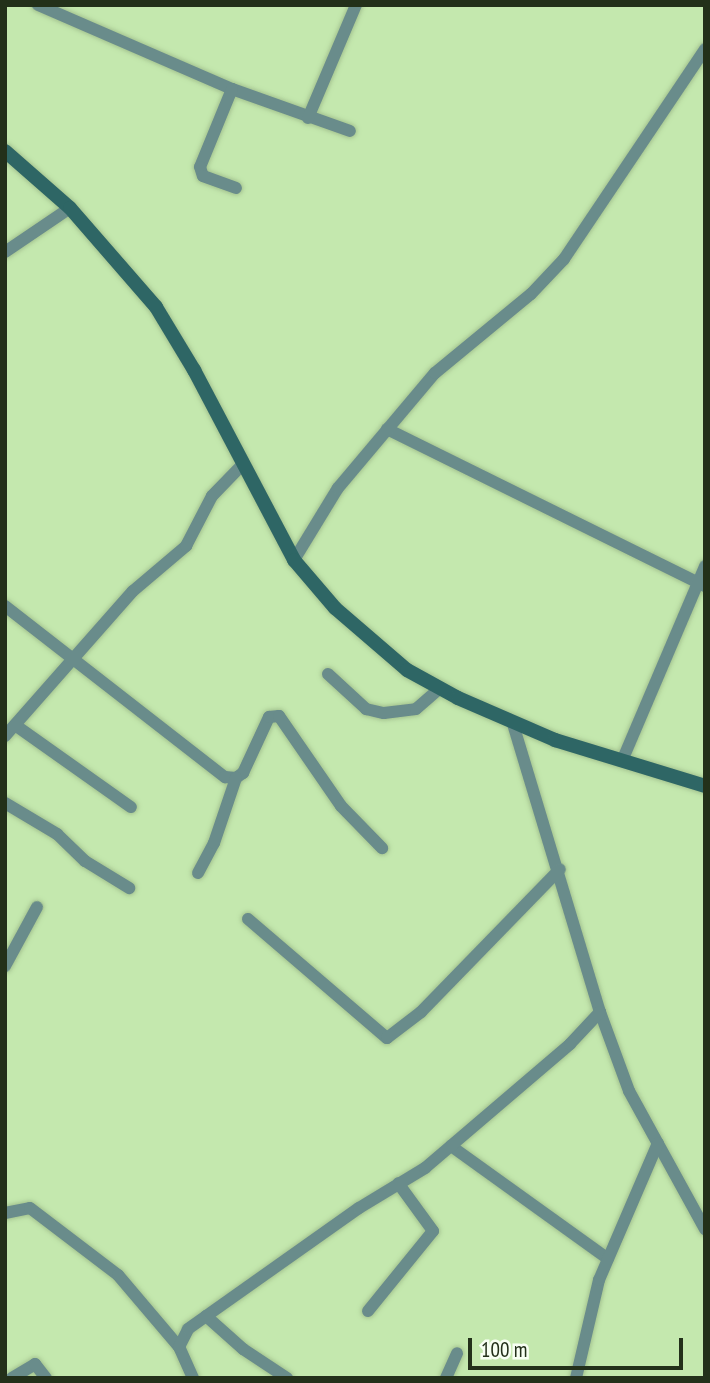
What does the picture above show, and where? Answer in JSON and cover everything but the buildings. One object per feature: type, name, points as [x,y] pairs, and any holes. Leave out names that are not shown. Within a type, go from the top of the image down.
[{"type":"main road","points":[[5,150],[70,208],[156,307],[294,559],[335,608],[393,659],[440,688],[513,724],[705,786]]},
{"type":"street","points":[[38,5],[232,89],[351,131]]},
{"type":"street","points":[[309,118],[356,5]]},
{"type":"street","points":[[294,559],[338,488],[453,355],[531,293],[564,259],[705,49]]},
{"type":"street","points":[[232,89],[200,167],[203,176],[236,188]]},
{"type":"street","points":[[5,252],[70,208]]},
{"type":"street","points":[[387,429],[701,584]]},
{"type":"street","points":[[5,736],[133,591],[186,545],[212,496],[242,465]]},
{"type":"street","points":[[622,761],[701,584],[705,566]]},
{"type":"street","points":[[5,606],[74,657],[211,769],[236,778]]},
{"type":"street","points":[[328,674],[366,709],[384,713],[416,709],[440,688]]},
{"type":"street","points":[[198,873],[214,843],[236,778],[243,773],[269,717],[279,716],[341,806],[382,848]]},
{"type":"street","points":[[513,724],[560,869],[600,1012],[641,1120],[657,1143],[705,1229]]},
{"type":"street","points":[[15,725],[131,807]]},
{"type":"street","points":[[5,803],[57,834],[85,861],[129,888]]},
{"type":"street","points":[[248,919],[387,1038],[414,1019],[539,896],[560,869]]},
{"type":"street","points":[[5,966],[37,907]]},
{"type":"street","points":[[179,1347],[188,1329],[398,1183],[425,1168],[570,1044],[600,1012]]},
{"type":"street","points":[[576,1378],[586,1327],[608,1259],[657,1143]]},
{"type":"street","points":[[451,1146],[608,1259]]},
{"type":"street","points":[[369,1311],[433,1231],[398,1183]]},
{"type":"street","points":[[5,1213],[30,1208],[118,1275],[179,1347],[193,1378]]},
{"type":"street","points":[[206,1316],[243,1349],[286,1378]]},
{"type":"street","points":[[446,1378],[457,1353]]},
{"type":"street","points":[[12,1378],[35,1364],[46,1378]]}]
